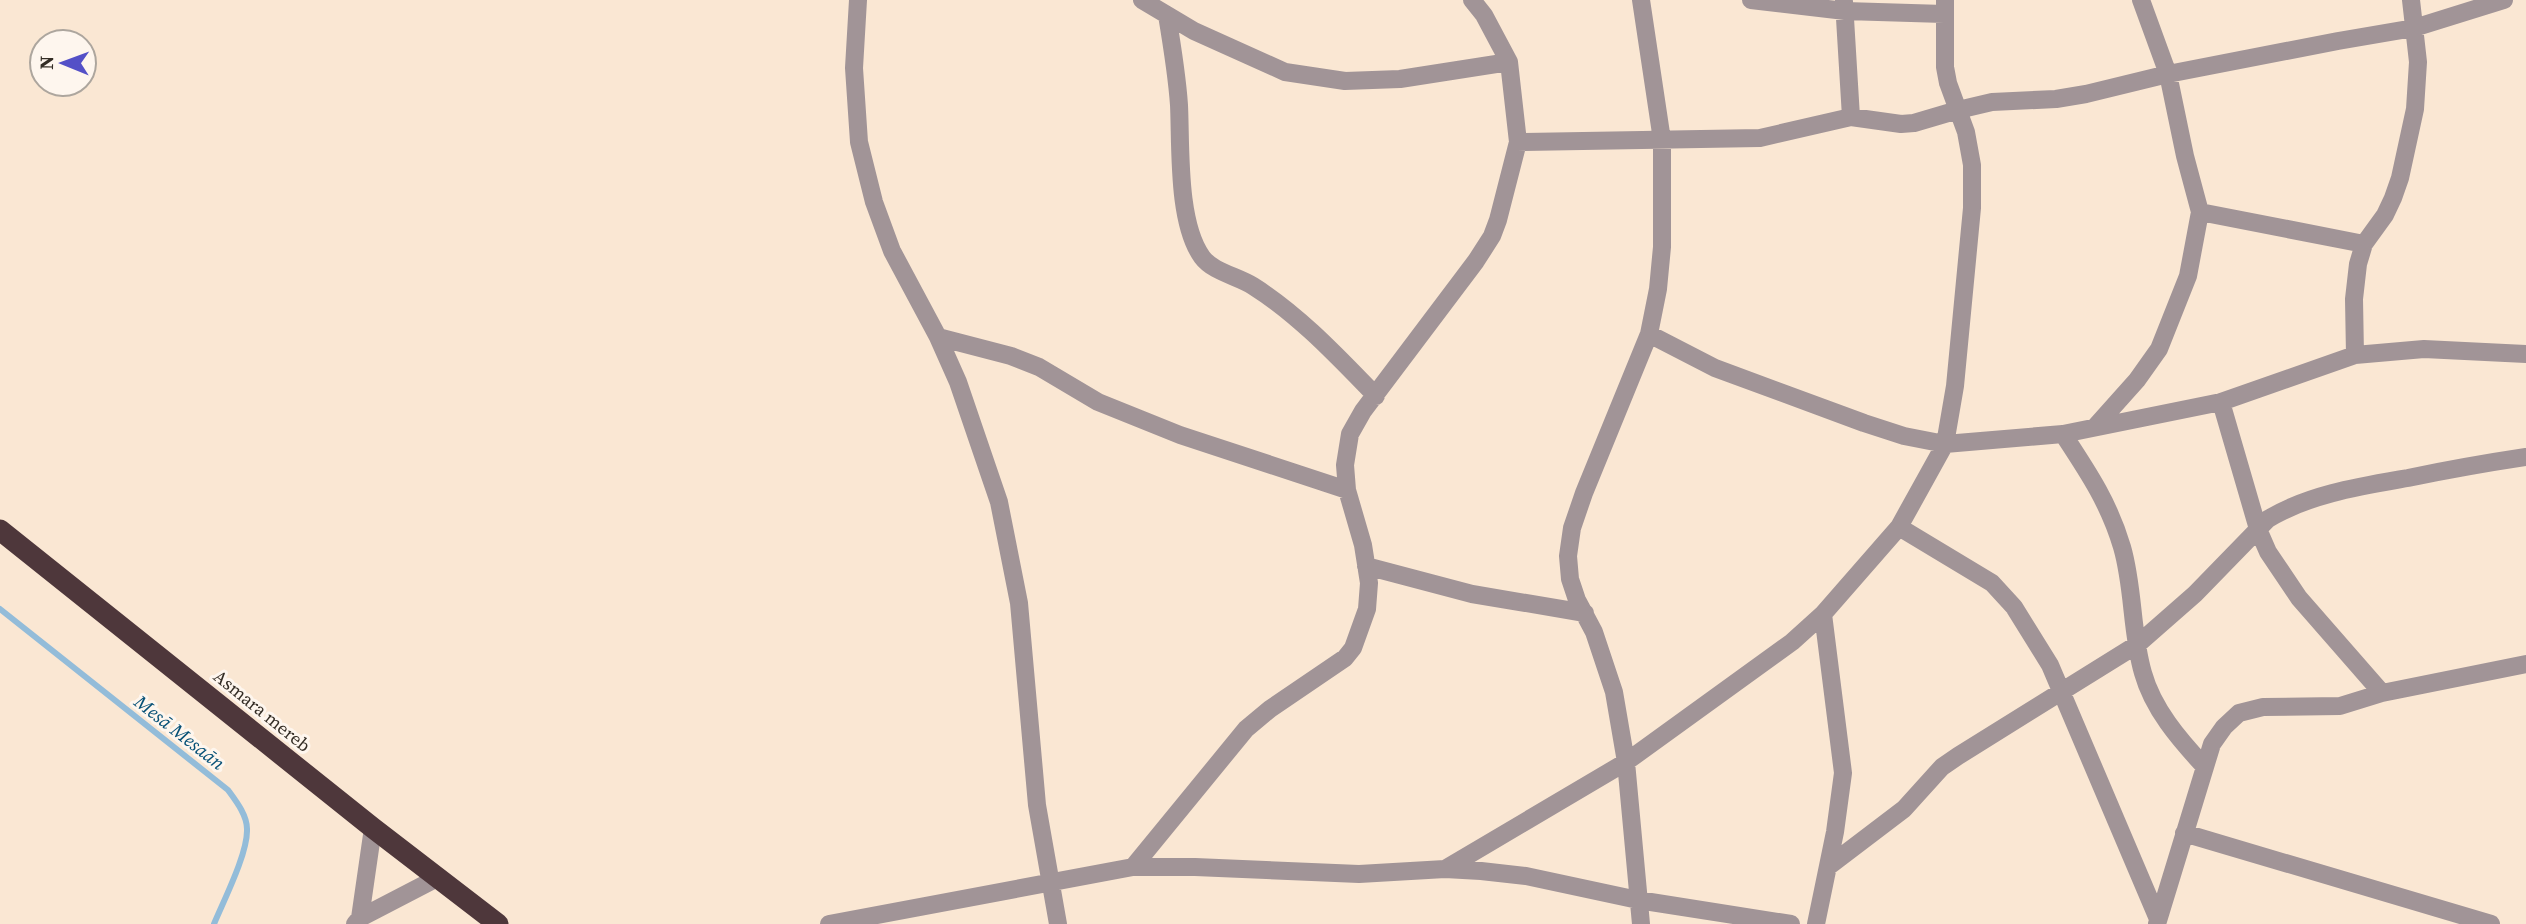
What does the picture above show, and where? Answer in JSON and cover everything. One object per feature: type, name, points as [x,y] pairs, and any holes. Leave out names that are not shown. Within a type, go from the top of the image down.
[{"type":"highway","name":"Asmara mereb","points":[[0,530],[373,828],[498,924]]},
{"type":"street","points":[[858,0],[853,68],[859,142],[874,202],[891,251],[958,382],[999,502],[1019,603],[1037,805],[1058,924]]},
{"type":"street","points":[[1142,0],[1194,31],[1285,72],[1345,81],[1399,79],[1509,62]]},
{"type":"street","points":[[1133,867],[1246,729],[1270,709],[1345,658],[1360,634],[1367,610],[1369,583],[1363,545],[1347,490],[1345,466],[1350,435],[1363,411],[1492,236],[1502,208],[1518,142],[1509,62],[1484,15],[1472,0]]},
{"type":"street","points":[[1641,0],[1662,140],[1662,247],[1658,289],[1648,334],[1572,528],[1568,556],[1570,579],[1577,600],[1594,632],[1614,692],[1626,762],[1641,924]]},
{"type":"street","points":[[1445,869],[1626,762],[1792,642],[1823,614],[1899,527],[1945,444],[1955,386],[1972,208],[1972,165],[1966,132],[1945,68],[1944,7],[1844,6],[1751,0]]},
{"type":"street","points":[[2094,428],[2118,404],[2159,349],[2188,276],[2200,212],[2168,74],[2141,0]]},
{"type":"street","points":[[2355,355],[2354,299],[2358,264],[2364,244],[2377,228],[2393,198],[2410,134],[2418,62],[2411,0]]},
{"type":"street","points":[[1518,142],[1760,138],[1851,117],[1901,124],[1914,123],[1992,102],[2056,99],[2338,40],[2414,28],[2504,0]]},
{"type":"street","points":[[1844,6],[1851,117]]},
{"type":"street","points":[[1167,15],[1176,72],[1183,199],[1190,229],[1202,257],[1213,266],[1253,286],[1286,311],[1334,352],[1376,396]]},
{"type":"street","points":[[2200,212],[2364,244]]},
{"type":"street","points":[[1648,334],[1715,368],[1864,424],[1945,444],[2063,434],[2221,402],[2355,355],[2424,349],[2526,354]]},
{"type":"street","points":[[937,337],[1011,356],[1039,367],[1098,402],[1180,435],[1347,490]]},
{"type":"street","points":[[2221,402],[2267,552],[2299,598],[2382,693]]},
{"type":"street","points":[[2063,434],[2103,494],[2115,524],[2132,595],[2143,674],[2173,733],[2204,766]]},
{"type":"street","points":[[1829,866],[1904,808],[1942,767],[2138,644],[2195,594],[2268,519],[2282,511],[2322,497],[2372,484],[2526,457]]},
{"type":"street","points":[[1899,527],[1992,583],[2014,607],[2050,665],[2158,922]]},
{"type":"street","points":[[1366,566],[1472,594],[1534,607],[1585,613]]},
{"type":"street","points":[[1816,924],[1829,866],[1843,773],[1823,614]]},
{"type":"street","points":[[2158,922],[2212,744],[2224,726],[2239,713],[2263,707],[2340,706],[2382,693],[2526,664]]},
{"type":"street","points":[[358,921],[373,828]]},
{"type":"street","points":[[2184,834],[2491,924]]},
{"type":"street","points":[[829,924],[1133,867],[1359,874],[1445,869],[1526,876],[1638,900],[1791,924]]},
{"type":"street","points":[[358,921],[439,877]]},
{"type":"waterway","name":"Mesā Mesaān","points":[[0,609],[228,790],[241,808],[247,829],[244,851],[214,924]]}]
